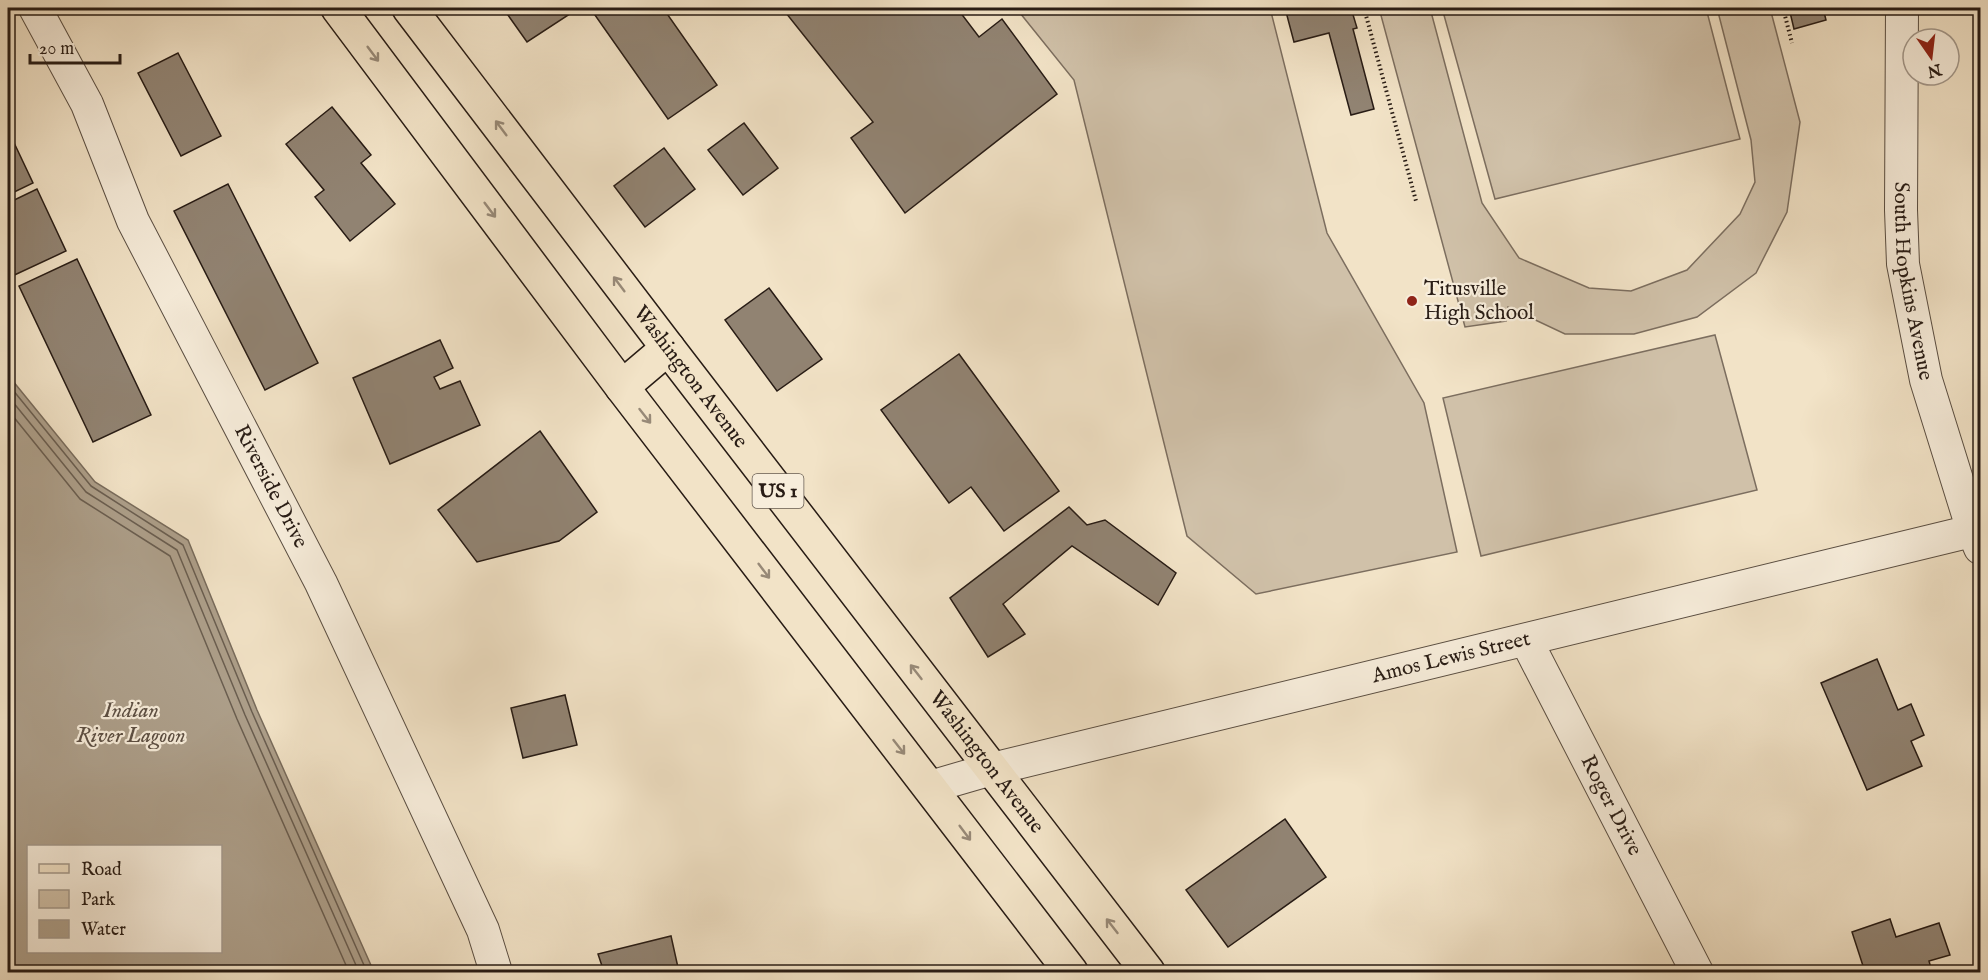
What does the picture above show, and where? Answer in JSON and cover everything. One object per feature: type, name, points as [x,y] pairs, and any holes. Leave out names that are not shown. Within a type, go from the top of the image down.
[{"type":"main road","name":"US 1","points":[[338,8],[622,387],[1071,972]]},
{"type":"main road","name":"Washington Avenue","points":[[409,8],[1148,972]]},
{"type":"main road","points":[[622,387],[668,348]]},
{"type":"street","name":"Riverside Drive","points":[[34,8],[87,104],[133,221],[321,583],[483,930],[496,972]]},
{"type":"street","name":"South Hopkins Avenue","points":[[1902,8],[1903,264],[1926,380],[1978,536]]},
{"type":"street","name":"Amos Lewis Street","points":[[930,787],[992,769],[1526,640],[1978,536]]},
{"type":"street","name":"Roger Drive","points":[[1526,640],[1696,972]]},
{"type":"path","points":[[1364,8],[1416,201]]},
{"type":"path","points":[[1783,8],[1792,43]]},
{"type":"green space","points":[[1016,8],[1270,8],[1327,233],[1424,403],[1457,552],[1256,594],[1187,536],[1074,80]]},
{"type":"green space","points":[[1379,8],[1430,8],[1482,203],[1519,258],[1589,288],[1631,291],[1687,270],[1740,214],[1755,182],[1751,140],[1717,8],[1770,8],[1800,122],[1787,212],[1756,273],[1697,317],[1634,334],[1565,334],[1508,307],[1506,321],[1465,327]]},
{"type":"green space","points":[[1442,8],[1706,8],[1740,139],[1495,199]]},
{"type":"green space","points":[[1715,335],[1757,490],[1481,556],[1443,398]]},
{"type":"water","name":"Indian River Lagoon","points":[[8,375],[95,482],[188,540],[257,710],[374,972],[8,972]]},
{"type":"building","points":[[503,8],[579,8],[527,42]]},
{"type":"building","points":[[590,8],[663,8],[717,85],[668,119]]},
{"type":"building","points":[[782,8],[957,8],[979,37],[1002,19],[1057,94],[905,213],[851,138],[873,122]]},
{"type":"building","points":[[1285,8],[1351,8],[1357,28],[1353,29],[1374,109],[1351,115],[1329,33],[1294,42]]},
{"type":"building","points":[[1789,8],[1823,8],[1826,20],[1794,29]]},
{"type":"building","points":[[178,53],[221,136],[181,156],[138,73]]},
{"type":"building","points":[[332,107],[371,155],[361,163],[395,204],[350,241],[315,197],[324,190],[286,144]]},
{"type":"building","points":[[744,123],[778,168],[743,195],[708,150]]},
{"type":"building","points":[[8,130],[33,183],[8,195]]},
{"type":"building","points":[[664,148],[695,189],[645,227],[614,186]]},
{"type":"building","points":[[228,184],[318,363],[265,390],[174,211]]},
{"type":"building","points":[[37,189],[66,251],[8,278],[8,203]]},
{"type":"building","points":[[77,259],[151,415],[93,442],[19,286]]},
{"type":"building","points":[[769,288],[822,359],[777,391],[725,320]]},
{"type":"building","points":[[440,340],[453,368],[434,377],[440,389],[460,381],[480,425],[390,464],[353,378]]},
{"type":"building","points":[[959,354],[1059,491],[1004,531],[971,487],[949,503],[881,410]]},
{"type":"building","points":[[540,431],[597,512],[559,541],[477,562],[438,510]]},
{"type":"building","points":[[1069,507],[1087,525],[1105,520],[1176,573],[1158,605],[1072,546],[1003,604],[1025,634],[988,657],[950,598]]},
{"type":"building","points":[[1877,659],[1898,710],[1911,704],[1924,735],[1911,741],[1922,766],[1867,790],[1821,683]]},
{"type":"building","points":[[565,695],[577,745],[523,758],[511,708]]},
{"type":"building","points":[[1285,819],[1326,877],[1228,947],[1186,890]]},
{"type":"building","points":[[1890,919],[1896,937],[1939,923],[1950,955],[1929,961],[1932,972],[1865,972],[1852,932]]},
{"type":"building","points":[[671,936],[679,972],[604,972],[598,954]]},
{"type":"place","name":"Titusville High School","points":[[1412,301]]}]
